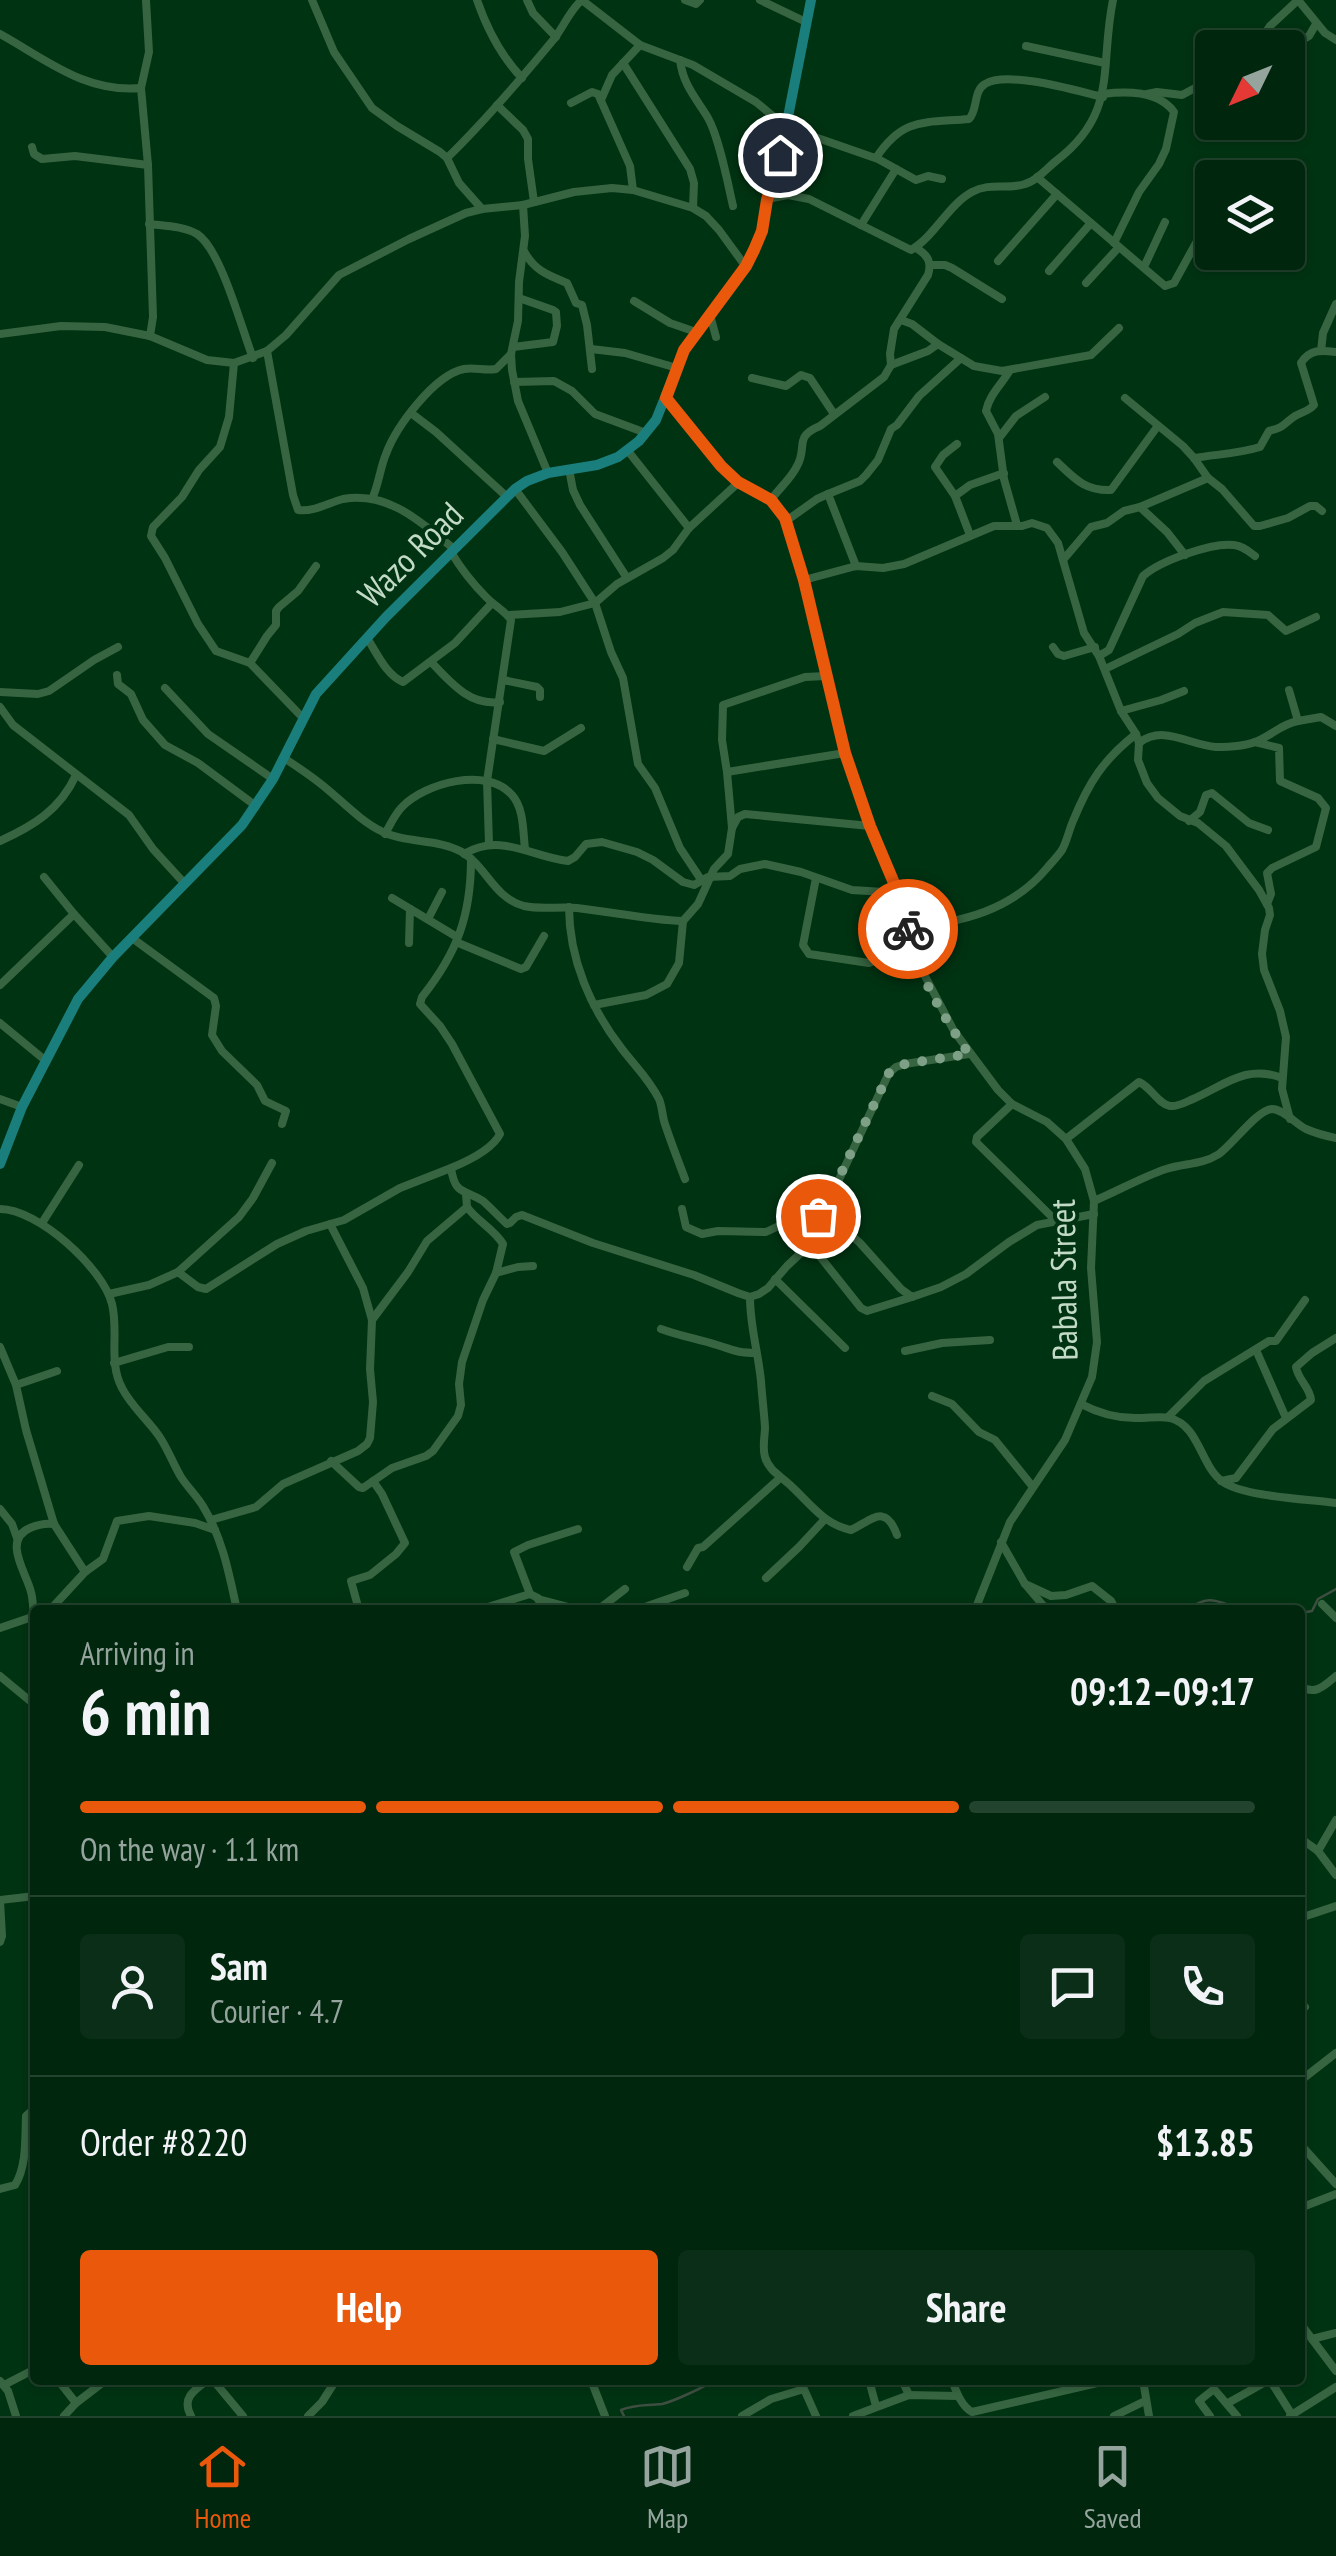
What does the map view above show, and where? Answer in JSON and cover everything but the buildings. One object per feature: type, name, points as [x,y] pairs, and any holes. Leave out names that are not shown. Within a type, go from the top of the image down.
[{"type":"main road","name":"Wazo Road","points":[[0,1164],[22,1107],[78,998],[242,825],[273,779],[316,694],[510,492],[548,473],[608,462],[628,451],[656,420],[684,350],[746,266],[762,231],[811,0]]},
{"type":"street","points":[[146,0],[149,52],[142,88],[153,317],[150,336]]},
{"type":"street","points":[[312,0],[334,52],[372,108],[446,158],[458,183],[482,208]]},
{"type":"street","points":[[477,0],[496,44],[522,78]]},
{"type":"street","points":[[527,0],[556,36]]},
{"type":"street","points":[[446,158],[522,78],[582,0],[640,45],[680,60],[748,97],[786,127],[876,158],[916,180],[928,176],[942,179]]},
{"type":"street","points":[[685,0],[696,4],[700,0]]},
{"type":"street","points":[[760,0],[806,22]]},
{"type":"street","points":[[767,200],[796,195],[886,236],[905,249],[916,248],[976,189],[1021,186],[1070,151],[1086,133],[1103,95],[1113,0]]},
{"type":"street","points":[[1267,30],[1298,0],[1325,34],[1336,40]]},
{"type":"street","points":[[1305,38],[1314,32],[1316,24]]},
{"type":"street","points":[[0,34],[94,85],[125,90],[142,88]]},
{"type":"street","points":[[600,100],[612,75],[640,45]]},
{"type":"street","points":[[1026,46],[1105,63]]},
{"type":"street","points":[[680,60],[688,88],[715,136],[733,206]]},
{"type":"street","points":[[623,63],[690,169],[693,208]]},
{"type":"street","points":[[876,158],[892,135],[910,126],[969,119],[980,90],[997,80],[1025,80],[1103,95],[1142,95],[1166,103],[1174,112]]},
{"type":"street","points":[[1142,95],[1182,95],[1195,88]]},
{"type":"street","points":[[571,103],[596,92],[630,166],[633,190]]},
{"type":"street","points":[[1086,283],[1117,245],[1139,192],[1159,164],[1182,95]]},
{"type":"street","points":[[497,106],[528,139],[534,202]]},
{"type":"street","points":[[32,147],[42,159],[76,156],[148,165]]},
{"type":"street","points":[[861,226],[896,170]]},
{"type":"street","points":[[1037,177],[1162,285],[1174,283],[1195,244]]},
{"type":"street","points":[[0,334],[80,325],[150,336],[208,360],[234,364],[267,351],[286,335],[339,275],[443,222],[482,208],[612,188],[633,190],[693,208],[719,230],[746,266]]},
{"type":"street","points":[[998,262],[1058,194]]},
{"type":"street","points":[[523,204],[526,222],[512,350],[514,382],[548,473]]},
{"type":"street","points":[[1144,267],[1165,222]]},
{"type":"street","points":[[1048,271],[1091,223]]},
{"type":"street","points":[[149,224],[193,232],[209,247],[232,296],[253,358]]},
{"type":"street","points":[[771,500],[800,463],[805,435],[884,377],[891,365],[894,329],[931,265],[916,248]]},
{"type":"street","points":[[524,251],[540,271],[567,283],[576,303],[582,305],[592,369]]},
{"type":"street","points":[[931,265],[952,268],[1002,299]]},
{"type":"street","points":[[372,499],[388,447],[434,386],[464,369],[496,368],[512,350],[554,342],[556,312],[519,298]]},
{"type":"street","points":[[634,301],[670,323],[696,332]]},
{"type":"street","points":[[1320,350],[1323,332],[1336,304]]},
{"type":"street","points":[[710,315],[716,337]]},
{"type":"street","points":[[901,320],[974,366],[1002,372],[1091,354],[1120,328]]},
{"type":"street","points":[[891,365],[938,344]]},
{"type":"street","points":[[591,349],[625,352],[677,368]]},
{"type":"street","points":[[1194,458],[1234,455],[1260,447],[1268,431],[1284,427],[1314,408],[1301,363],[1308,354],[1320,350],[1336,352]]},
{"type":"street","points":[[267,351],[296,506],[302,512],[341,500],[372,499],[404,510],[452,551],[469,579],[508,615],[511,626],[486,781],[489,844]]},
{"type":"street","points":[[786,521],[816,498],[860,481],[878,460],[891,430],[919,396],[962,358]]},
{"type":"street","points":[[234,364],[229,417],[220,446],[150,536],[210,644],[224,656],[250,663],[303,718]]},
{"type":"street","points":[[1010,370],[986,408],[999,438],[1017,525]]},
{"type":"street","points":[[752,378],[786,386],[801,376],[810,378],[834,414]]},
{"type":"street","points":[[514,382],[554,382],[572,391],[594,414],[646,433]]},
{"type":"street","points":[[994,428],[1045,397]]},
{"type":"street","name":"Babala Street","points":[[666,398],[714,458],[738,482],[771,500],[786,521],[845,753],[899,893],[912,948],[939,1006],[969,1054],[1012,1104],[1047,1122],[1066,1140],[1085,1169],[1094,1201],[1091,1268],[1098,1342],[1092,1377],[1066,1440],[1010,1522],[977,1605]]},
{"type":"street","points":[[1124,398],[1194,458],[1255,526],[1288,518],[1310,506],[1322,511]]},
{"type":"street","points":[[412,413],[510,492],[562,552],[595,604],[628,693],[638,764],[654,788],[680,848],[703,884]]},
{"type":"street","points":[[999,438],[1016,416]]},
{"type":"street","points":[[1058,462],[1087,487],[1110,490],[1158,427]]},
{"type":"street","points":[[957,444],[943,455],[936,468],[955,496],[970,535]]},
{"type":"street","points":[[628,451],[689,528]]},
{"type":"street","points":[[569,468],[580,505],[628,578]]},
{"type":"street","points":[[955,496],[1004,473]]},
{"type":"street","points":[[1064,560],[1091,528],[1208,478]]},
{"type":"street","points":[[508,615],[560,612],[595,604],[673,550],[689,528],[738,482]]},
{"type":"street","points":[[828,494],[856,566]]},
{"type":"street","points":[[1140,507],[1185,555]]},
{"type":"street","points":[[804,580],[856,566],[895,567],[994,526],[1032,523],[1047,528],[1058,543],[1084,632],[1138,738],[1138,760],[1147,782],[1158,798],[1226,846],[1267,904],[1270,915],[1262,954],[1286,1037],[1282,1078],[1290,1119]]},
{"type":"street","points":[[1053,647],[1064,656],[1108,650],[1144,576],[1170,558],[1220,544],[1241,546],[1256,556]]},
{"type":"street","points":[[250,663],[276,625],[278,606],[298,591],[316,566]]},
{"type":"street","points":[[367,638],[400,682],[408,680],[469,630],[492,603]]},
{"type":"street","points":[[1105,669],[1195,622],[1223,612],[1268,615],[1286,631],[1316,617]]},
{"type":"street","points":[[0,692],[49,692],[118,646]]},
{"type":"street","points":[[432,663],[464,694],[482,702],[500,702]]},
{"type":"street","points":[[117,675],[118,684],[131,694],[160,740],[256,806]]},
{"type":"street","points":[[594,1005],[646,995],[668,984],[679,963],[684,921],[698,904],[703,884],[728,854],[732,828],[722,740],[723,705],[791,682],[826,676]]},
{"type":"street","points":[[503,680],[537,687],[540,697]]},
{"type":"street","points":[[165,688],[208,734],[273,779]]},
{"type":"street","points":[[1289,690],[1298,721]]},
{"type":"street","points":[[1122,710],[1184,691]]},
{"type":"street","points":[[0,707],[13,725],[129,814],[153,849],[185,884]]},
{"type":"street","points":[[1255,742],[1287,723],[1321,716],[1336,726]]},
{"type":"street","points":[[0,730],[13,725]]},
{"type":"street","points":[[493,739],[544,751],[581,728]]},
{"type":"street","points":[[908,928],[972,917],[1027,889],[1061,850],[1090,782],[1114,753],[1138,738],[1158,734],[1214,747],[1255,742],[1280,748],[1280,781],[1318,798],[1326,808],[1316,847],[1267,873],[1271,894],[1267,904]]},
{"type":"street","points":[[727,772],[845,753]]},
{"type":"street","points":[[284,758],[385,834],[438,844],[468,856],[512,901],[540,908],[570,907],[684,921]]},
{"type":"street","points":[[0,841],[37,823],[62,799],[76,775]]},
{"type":"street","points":[[385,834],[402,806],[416,796],[463,779],[486,781],[513,795],[525,849]]},
{"type":"street","points":[[1190,821],[1212,793],[1249,823],[1268,830]]},
{"type":"street","points":[[732,828],[738,817],[745,814],[870,826]]},
{"type":"street","points":[[468,856],[489,844],[505,844],[568,861],[586,844],[602,842],[654,860],[683,882],[703,884],[765,864],[852,890],[899,893]]},
{"type":"street","points":[[178,1272],[198,1287],[206,1288],[277,1244],[344,1220],[400,1188],[479,1154],[500,1137],[452,1044],[420,1004],[444,969],[457,939],[470,894],[468,856]]},
{"type":"street","points":[[44,877],[114,957]]},
{"type":"street","points":[[816,878],[803,945],[810,954],[869,963],[912,948]]},
{"type":"street","points":[[428,919],[442,892]]},
{"type":"street","points":[[392,898],[457,939],[522,968],[544,936]]},
{"type":"street","points":[[570,907],[574,950],[594,1005],[658,1098],[685,1179]]},
{"type":"street","points":[[410,909],[410,943]]},
{"type":"street","points":[[2,979],[74,914]]},
{"type":"street","points":[[132,938],[214,998],[212,1036],[222,1052],[257,1085],[265,1101],[286,1111],[282,1124]]},
{"type":"street","points":[[0,1023],[46,1061]]},
{"type":"street","points":[[451,1168],[456,1184],[507,1224],[519,1215],[528,1217],[750,1296],[764,1291],[820,1235],[834,1188],[889,1073],[905,1064],[969,1054]]},
{"type":"street","points":[[1066,1140],[1139,1082],[1161,1102],[1176,1106],[1248,1073],[1282,1078]]},
{"type":"street","points":[[0,1099],[22,1107]]},
{"type":"street","points":[[1012,1104],[975,1140],[1055,1220]]},
{"type":"street","points":[[1094,1201],[1172,1167],[1210,1160],[1268,1110],[1279,1110],[1311,1131],[1333,1137],[1336,1147]]},
{"type":"street","points":[[108,1294],[150,1285],[178,1272],[239,1216],[272,1163]]},
{"type":"street","points":[[42,1223],[78,1165]]},
{"type":"street","points":[[331,1462],[362,1488],[392,1468],[434,1451],[458,1416],[462,1362],[496,1273],[503,1241],[467,1207],[466,1194]]},
{"type":"street","points":[[372,1320],[428,1241],[467,1207]]},
{"type":"street","points":[[0,1209],[19,1211],[42,1223],[102,1280],[113,1308],[114,1363],[122,1388],[162,1440],[216,1530],[236,1605]]},
{"type":"street","points":[[682,1209],[686,1227],[702,1234],[766,1232],[826,1213]]},
{"type":"street","points":[[826,1213],[860,1243],[900,1289],[912,1296]]},
{"type":"street","points":[[810,1244],[861,1308],[867,1310],[942,1287],[1026,1231],[1055,1220],[1094,1214]]},
{"type":"street","points":[[210,1520],[256,1507],[283,1484],[363,1448],[370,1438],[372,1320],[363,1288],[330,1224]]},
{"type":"street","points":[[496,1273],[533,1266]]},
{"type":"street","points":[[775,1280],[845,1348]]},
{"type":"street","points":[[750,1296],[765,1426],[764,1454],[772,1471],[824,1519],[851,1530],[882,1516],[892,1522],[897,1534]]},
{"type":"street","points":[[1168,1417],[1204,1380],[1269,1341],[1276,1341],[1305,1300]]},
{"type":"street","points":[[661,1329],[738,1353],[756,1353]]},
{"type":"street","points":[[1221,1481],[1236,1478],[1286,1418],[1311,1400],[1308,1388],[1296,1372],[1298,1363],[1336,1338]]},
{"type":"street","points":[[905,1350],[990,1340]]},
{"type":"street","points":[[114,1363],[168,1347],[189,1348]]},
{"type":"street","points":[[1256,1350],[1286,1418]]},
{"type":"street","points":[[1,1352],[16,1385],[54,1524],[85,1572]]},
{"type":"street","points":[[16,1385],[58,1371]]},
{"type":"street","points":[[932,1396],[952,1404],[978,1432],[995,1440],[1033,1487]]},
{"type":"street","points":[[1081,1404],[1113,1417],[1168,1417],[1186,1427],[1221,1481],[1236,1488],[1336,1503]]},
{"type":"street","points":[[687,1567],[698,1548],[780,1478]]},
{"type":"street","points":[[358,1605],[351,1581],[378,1569],[405,1543],[373,1481]]},
{"type":"street","points":[[0,1509],[18,1538]]},
{"type":"street","points":[[57,1605],[106,1554],[117,1520],[156,1516],[216,1530]]},
{"type":"street","points":[[766,1578],[824,1519]]},
{"type":"street","points":[[33,1605],[17,1555],[18,1538],[22,1531],[32,1527],[54,1524]]},
{"type":"street","points":[[540,1605],[515,1550],[578,1529]]},
{"type":"street","points":[[1002,1542],[1025,1584],[1043,1605]]},
{"type":"street","points":[[1025,1584],[1051,1596],[1092,1586],[1113,1605]]},
{"type":"street","points":[[604,1605],[626,1589]]},
{"type":"street","points":[[650,1605],[685,1593]]},
{"type":"street","points":[[498,1605],[534,1596],[564,1605]]},
{"type":"street","points":[[1322,1604],[1336,1618]]},
{"type":"street","points":[[0,1628],[30,1617]]},
{"type":"street","points":[[1305,1690],[1316,1690],[1336,1676]]},
{"type":"street","points":[[0,1694],[3,1679],[30,1701]]},
{"type":"street","points":[[1318,1851],[1336,1820]]},
{"type":"street","points":[[1305,1842],[1318,1851],[1336,1875]]},
{"type":"street","points":[[0,1942],[0,1901],[30,1897]]},
{"type":"street","points":[[1305,1916],[1336,1906]]},
{"type":"street","points":[[1305,2076],[1336,2053]]},
{"type":"street","points":[[0,2189],[15,2185],[19,2178],[26,2116],[30,2112]]},
{"type":"street","points":[[1305,2150],[1336,2184]]},
{"type":"street","points":[[1305,2206],[1336,2194]]},
{"type":"street","points":[[1305,2332],[1336,2372]]},
{"type":"street","points":[[1312,2340],[1336,2334]]},
{"type":"street","points":[[16,2416],[2,2383],[30,2371]]},
{"type":"street","points":[[60,2385],[70,2409],[79,2416]]},
{"type":"street","points":[[70,2409],[100,2385]]},
{"type":"street","points":[[192,2416],[186,2404],[193,2390],[202,2385]]},
{"type":"street","points":[[215,2385],[243,2416]]},
{"type":"street","points":[[308,2416],[333,2385]]},
{"type":"street","points":[[594,2385],[605,2416]]},
{"type":"street","points":[[742,2416],[810,2385]]},
{"type":"street","points":[[870,2385],[876,2406]]},
{"type":"street","points":[[904,2385],[909,2395]]},
{"type":"street","points":[[954,2385],[972,2412],[1088,2385]]},
{"type":"street","points":[[1143,2385],[1149,2416]]},
{"type":"street","points":[[1228,2404],[1261,2385]]},
{"type":"street","points":[[1273,2385],[1291,2415],[1303,2413],[1336,2387]]},
{"type":"street","points":[[804,2389],[816,2416]]},
{"type":"street","points":[[1210,2416],[1199,2402],[1212,2389],[1237,2416]]},
{"type":"street","points":[[853,2416],[909,2395],[958,2396]]},
{"type":"street","points":[[1114,2416],[1145,2402]]},
{"type":"waterway","points":[[1305,1612],[1312,1611],[1318,1599],[1336,1589]]},
{"type":"waterway","points":[[1195,1605],[1209,1600],[1230,1605]]},
{"type":"waterway","points":[[624,2416],[621,2410],[667,2403],[706,2385]]},
{"type":"way so far","points":[[818,1216],[826,1213],[889,1073],[905,1064],[969,1054],[916,961],[908,929]]},
{"type":"route","points":[[780,155],[754,250],[684,350],[666,398],[721,466],[738,482],[771,500],[785,518],[804,580],[845,753],[902,902],[908,929]]}]
